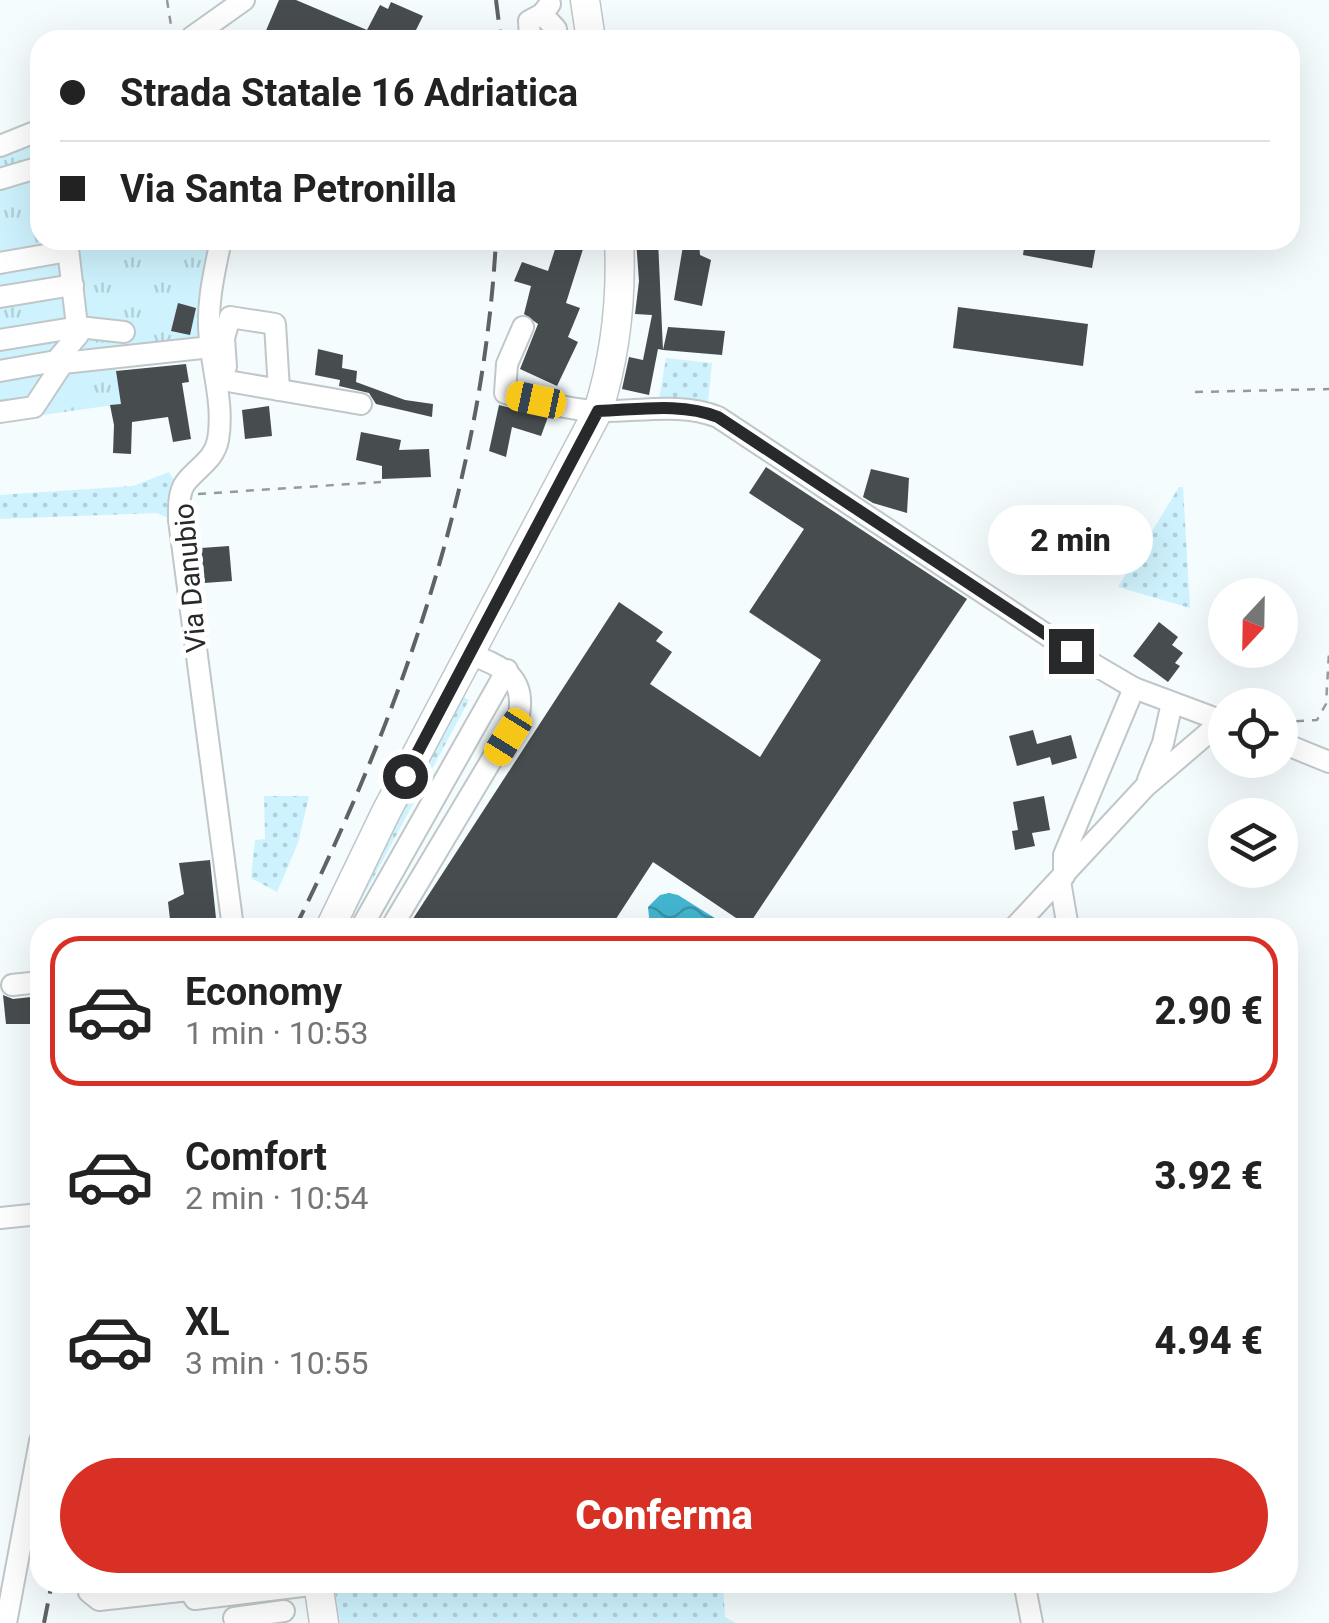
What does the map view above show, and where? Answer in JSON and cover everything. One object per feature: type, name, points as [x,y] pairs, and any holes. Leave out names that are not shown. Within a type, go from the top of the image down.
[{"type":"main road","points":[[585,3],[589,30]]},
{"type":"main road","points":[[335,918],[386,812],[598,411],[612,368],[619,318],[619,250]]},
{"type":"main road","points":[[320,1593],[324,1623]]},
{"type":"street","points":[[193,30],[244,0]]},
{"type":"street","points":[[529,30],[529,21],[546,6],[560,8],[585,3]]},
{"type":"street","points":[[546,6],[556,30]]},
{"type":"street","points":[[0,146],[30,134]]},
{"type":"street","points":[[0,180],[30,170]]},
{"type":"street","points":[[0,263],[49,250]]},
{"type":"street","points":[[0,371],[56,361],[78,334],[69,250]]},
{"type":"street","name":"Via Danubio","points":[[219,250],[209,304],[211,346],[222,380],[220,417],[215,450],[185,483],[181,494],[180,536],[232,918]]},
{"type":"street","points":[[0,297],[73,284]]},
{"type":"street","points":[[279,390],[275,324],[230,317],[224,338],[222,380],[279,390],[362,404]]},
{"type":"street","points":[[0,340],[79,327],[124,332]]},
{"type":"street","points":[[523,328],[508,364],[505,393],[598,411],[683,409],[702,410],[718,417],[1071,651],[1134,688],[1208,716]]},
{"type":"street","points":[[0,412],[34,407],[63,363],[211,346]]},
{"type":"street","points":[[397,918],[514,726],[522,698],[518,683],[507,670],[469,654]]},
{"type":"street","points":[[367,918],[507,670]]},
{"type":"street","points":[[1067,918],[1062,879],[1064,855],[1134,688]]},
{"type":"street","points":[[1146,787],[1163,743],[1172,703]]},
{"type":"street","points":[[1024,918],[1146,787],[1208,735]]},
{"type":"street","points":[[1298,749],[1329,762]]},
{"type":"street","points":[[12,985],[30,983]]},
{"type":"street","points":[[0,1218],[30,1215]]},
{"type":"street","points":[[6,1623],[30,1495]]},
{"type":"street","points":[[90,1593],[99,1600],[144,1593]]},
{"type":"street","points":[[192,1593],[195,1599],[237,1593]]},
{"type":"street","points":[[230,1594],[234,1620],[284,1620],[280,1593]]},
{"type":"street","points":[[1026,1593],[1032,1623]]},
{"type":"path","points":[[167,0],[180,30]]},
{"type":"path","points":[[1195,392],[1329,389]]},
{"type":"path","points":[[181,494],[233,494],[381,482]]},
{"type":"path","points":[[1298,721],[1318,720],[1326,704],[1329,653]]},
{"type":"green space","points":[[30,141],[30,250],[221,250],[207,343],[115,357],[121,404],[0,421],[0,152]]},
{"type":"green space","points":[[666,358],[712,363],[708,403],[659,399]]},
{"type":"green space","points":[[169,472],[174,480],[174,521],[157,513],[0,519],[0,495],[133,486]]},
{"type":"green space","points":[[1179,487],[1183,487],[1190,608],[1118,587]]},
{"type":"green space","points":[[464,697],[469,700],[352,918],[342,918],[447,718]]},
{"type":"green space","points":[[264,796],[309,796],[298,843],[277,892],[251,878],[255,840],[265,839]]},
{"type":"green space","points":[[336,1593],[724,1593],[725,1617],[736,1623],[340,1623]]},
{"type":"water","points":[[660,895],[678,895],[715,918],[649,918],[648,907]]},
{"type":"building","points":[[279,0],[296,0],[367,30],[266,30]]},
{"type":"building","points":[[391,2],[423,16],[416,30],[367,30],[380,5],[388,9]]},
{"type":"building","points":[[555,250],[583,250],[566,303],[580,308],[568,337],[578,342],[557,386],[520,369],[538,324],[524,314],[531,286],[514,281],[522,262],[548,271]]},
{"type":"building","points":[[637,250],[658,250],[663,350],[658,349],[649,395],[622,389],[629,357],[643,360],[652,315],[635,314],[639,281]]},
{"type":"building","points":[[682,250],[700,250],[700,255],[711,260],[702,306],[674,300]]},
{"type":"building","points":[[1024,250],[1095,250],[1092,268],[1023,255]]},
{"type":"building","points":[[178,303],[196,308],[190,335],[171,331]]},
{"type":"building","points":[[958,307],[1088,324],[1083,366],[953,348]]},
{"type":"building","points":[[668,327],[725,331],[722,355],[663,350]]},
{"type":"building","points":[[318,349],[343,355],[342,368],[357,371],[356,382],[405,400],[433,404],[432,417],[376,404],[369,393],[339,386],[340,380],[315,375]]},
{"type":"building","points":[[186,364],[189,382],[182,383],[191,439],[173,442],[168,417],[132,422],[131,454],[113,453],[110,405],[121,404],[116,371]]},
{"type":"building","points":[[499,405],[548,417],[541,436],[512,427],[506,457],[489,451]]},
{"type":"building","points":[[269,406],[272,436],[245,439],[242,410]]},
{"type":"building","points":[[361,432],[401,440],[399,450],[429,449],[431,477],[382,479],[382,466],[356,460]]},
{"type":"building","points":[[766,467],[967,599],[753,918],[736,918],[653,862],[617,918],[414,918],[619,602],[663,632],[656,641],[672,652],[650,684],[760,757],[821,660],[749,612],[804,529],[749,493]]},
{"type":"building","points":[[871,469],[909,478],[907,513],[863,497]]},
{"type":"building","points":[[229,546],[232,581],[204,583],[201,548]]},
{"type":"building","points":[[1159,622],[1178,637],[1172,645],[1183,653],[1175,663],[1180,666],[1168,682],[1133,656]]},
{"type":"building","points":[[1033,730],[1037,744],[1071,735],[1077,758],[1052,765],[1050,757],[1017,766],[1009,736]]},
{"type":"building","points":[[1044,796],[1050,830],[1032,833],[1035,846],[1015,850],[1012,831],[1018,830],[1013,802]]},
{"type":"building","points":[[210,860],[216,918],[170,918],[168,902],[184,894],[179,863]]},
{"type":"building","points":[[3,995],[13,999],[30,997],[30,1024],[6,1024]]},
{"type":"railway","points":[[496,0],[500,30]]},
{"type":"railway","points":[[300,918],[369,764],[430,594],[455,507],[474,419],[495,250]]},
{"type":"railway","points":[[44,1623],[50,1593]]},
{"type":"route","points":[[405,776],[598,411],[683,409],[702,410],[718,417],[1071,651]]}]
